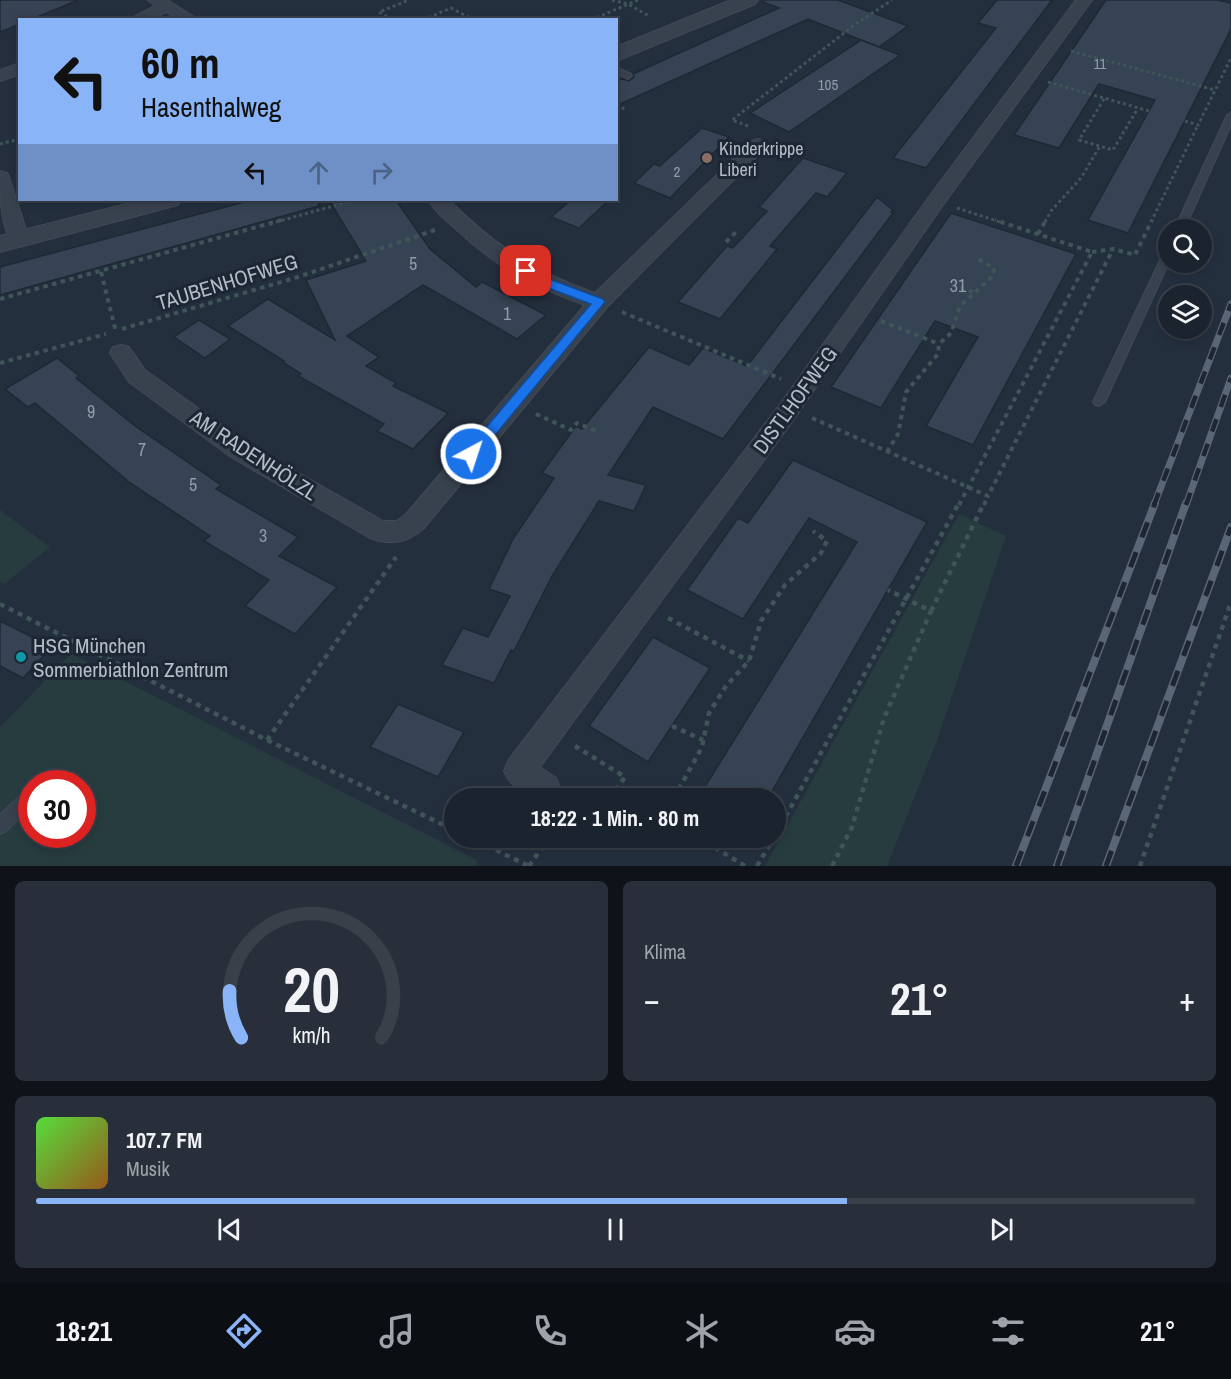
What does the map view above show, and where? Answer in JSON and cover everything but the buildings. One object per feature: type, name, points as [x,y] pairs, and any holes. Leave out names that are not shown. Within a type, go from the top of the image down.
[{"type":"street","points":[[618,54],[748,0]]},
{"type":"street","name":"DISTLHOFWEG","points":[[545,788],[519,771],[804,388],[936,201],[1084,0]]},
{"type":"street","points":[[139,18],[162,3],[188,18]]},
{"type":"street","points":[[0,76],[18,69]]},
{"type":"street","points":[[402,532],[415,521],[599,302],[758,145]]},
{"type":"street","points":[[0,177],[10,242],[165,201]]},
{"type":"street","points":[[439,201],[459,222],[497,252],[540,280],[599,302]]},
{"type":"street","name":"AM RADENHÖLZL","points":[[118,342],[138,376],[240,451],[379,531],[402,532]]},
{"type":"lane","points":[[618,70],[628,76]]},
{"type":"lane","points":[[1184,219],[1231,115]]},
{"type":"lane","points":[[1099,402],[1159,273]]},
{"type":"lane","points":[[0,826],[18,809]]},
{"type":"path","points":[[389,18],[379,12],[409,0]]},
{"type":"path","points":[[612,0],[628,4],[657,20]]},
{"type":"path","points":[[596,18],[638,0]]},
{"type":"path","points":[[758,145],[768,133],[732,120],[857,23],[892,0]]},
{"type":"path","points":[[428,18],[451,8],[470,18]]},
{"type":"path","points":[[1051,45],[1215,90]]},
{"type":"path","points":[[936,201],[1092,252],[1113,249],[1135,255],[1231,58]]},
{"type":"path","points":[[1028,76],[1149,111]]},
{"type":"path","points":[[1104,99],[1079,140],[1113,150],[1138,108]]},
{"type":"path","points":[[618,110],[627,107]]},
{"type":"path","points":[[1185,121],[1198,125]]},
{"type":"path","points":[[0,144],[18,140]]},
{"type":"path","points":[[1038,234],[1051,211],[1081,178],[1100,146]]},
{"type":"path","points":[[0,299],[350,201]]},
{"type":"path","name":"TAUBENHOFWEG","points":[[0,363],[118,342],[459,222]]},
{"type":"path","points":[[726,242],[738,230]]},
{"type":"path","points":[[832,866],[852,827],[884,718],[931,611],[1113,249]]},
{"type":"path","points":[[786,816],[968,488],[1092,252]]},
{"type":"path","points":[[888,452],[898,434],[906,392],[938,354],[939,344],[951,333],[960,306],[989,279],[994,271],[990,264],[976,258]]},
{"type":"path","points":[[101,272],[118,342]]},
{"type":"path","points":[[960,288],[973,292]]},
{"type":"path","points":[[599,302],[804,388]]},
{"type":"path","points":[[858,312],[939,344]]},
{"type":"path","points":[[513,404],[571,430],[577,423],[599,432]]},
{"type":"path","points":[[789,408],[988,496]]},
{"type":"path","points":[[679,788],[702,747],[709,713],[726,686],[749,661],[761,621],[785,585],[821,553],[827,541],[813,531]]},
{"type":"path","points":[[267,741],[402,548],[402,532]]},
{"type":"path","points":[[888,590],[931,611]]},
{"type":"path","points":[[1140,866],[1231,602]]},
{"type":"path","points":[[0,604],[267,741],[444,825]]},
{"type":"path","points":[[643,604],[749,661]]},
{"type":"path","points":[[672,726],[704,741]]},
{"type":"path","points":[[549,729],[625,777],[617,788]]},
{"type":"path","points":[[492,848],[529,866],[542,848]]},
{"type":"path","points":[[716,848],[745,866]]},
{"type":"path","points":[[757,866],[768,848]]},
{"type":"green space","points":[[0,510],[50,547],[4,584],[0,582]]},
{"type":"green space","points":[[959,514],[1006,536],[936,743],[887,866],[765,866],[775,848],[786,848],[786,828]]},
{"type":"green space","points":[[71,654],[444,843],[444,848],[453,848],[477,860],[476,866],[0,866],[0,727]]},
{"type":"railway","points":[[1154,505],[1231,304]]},
{"type":"railway","points":[[1186,505],[1231,378]]},
{"type":"railway","points":[[1016,866],[1155,503]]},
{"type":"railway","points":[[1057,866],[1186,503]]},
{"type":"railway","points":[[1106,866],[1231,527]]},
{"type":"place","name":"Kinderkrippe Liberi","points":[[707,158]]},
{"type":"place","name":"HSG München Sommerbiathlon Zentrum","points":[[21,657]]},
{"type":"route","points":[[471,454],[599,302],[540,280],[526,271]]}]
